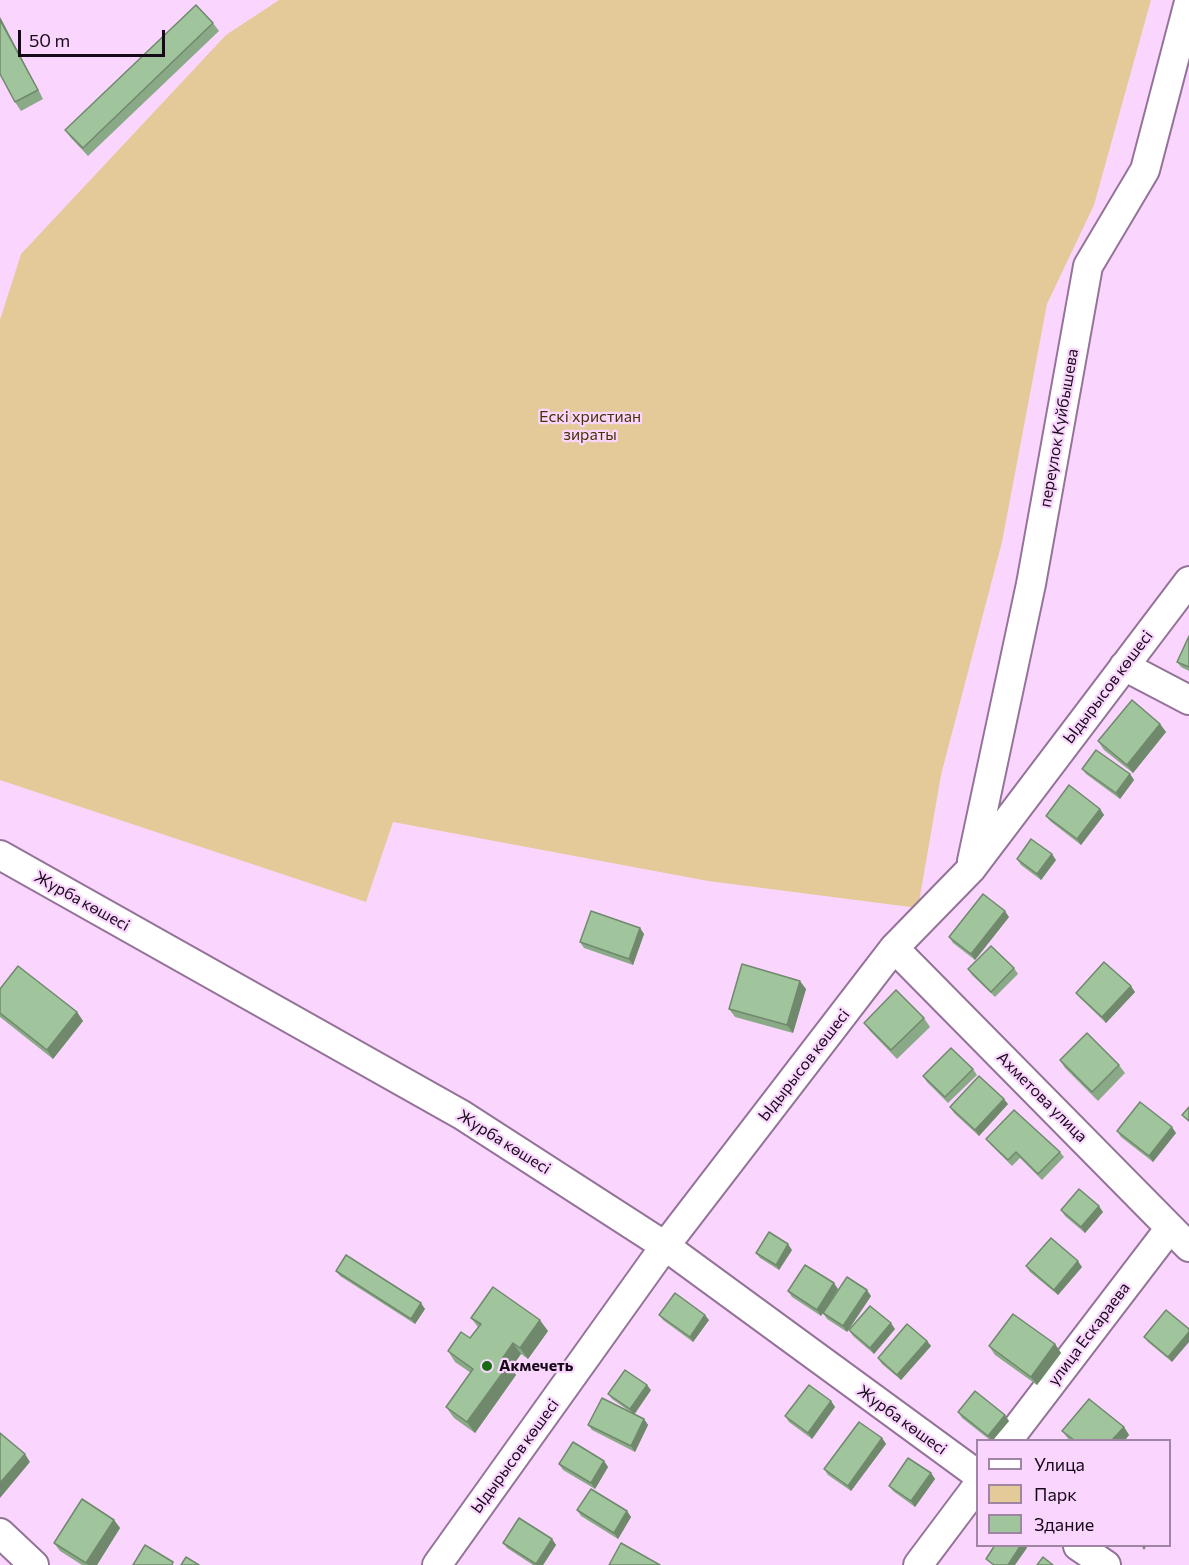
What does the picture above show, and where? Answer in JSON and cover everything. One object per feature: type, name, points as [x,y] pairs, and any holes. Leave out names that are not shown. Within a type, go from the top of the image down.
[{"type":"street","name":"переулок Куйбышева","points":[[971,869],[1031,584],[1088,266],[1145,170],[1189,2]]},
{"type":"street","name":"Ыдырысов көшесі","points":[[437,1565],[665,1246],[894,948],[971,869],[1189,581]]},
{"type":"street","points":[[1124,666],[1189,700]]},
{"type":"street","name":"Журба көшесі","points":[[0,855],[462,1115],[665,1246],[976,1474]]},
{"type":"street","name":"Ахметова улица","points":[[894,948],[1184,1241]]},
{"type":"street","name":"улица Ескараева","points":[[1009,1439],[1184,1241]]},
{"type":"street","points":[[918,1565],[976,1488]]},
{"type":"street","points":[[0,1533],[34,1565]]},
{"type":"street","points":[[1081,1547],[1106,1565]]},
{"type":"green space","name":"Ескі христиан зираты","points":[[279,0],[1151,0],[1094,205],[1047,304],[1002,542],[941,775],[918,908],[708,881],[393,822],[366,902],[0,780],[0,320],[21,254],[226,35]]},
{"type":"building","points":[[196,5],[213,23],[83,148],[65,130]]},
{"type":"building","points":[[0,20],[38,90],[15,102],[0,74]]},
{"type":"building","points":[[1189,636],[1189,667],[1177,662]]},
{"type":"building","points":[[1132,700],[1160,724],[1127,765],[1098,741]]},
{"type":"building","points":[[1096,750],[1130,774],[1116,793],[1082,769]]},
{"type":"building","points":[[1069,785],[1100,809],[1077,839],[1046,816]]},
{"type":"building","points":[[1031,839],[1052,854],[1037,874],[1017,859]]},
{"type":"building","points":[[983,894],[1005,911],[971,954],[949,937]]},
{"type":"building","points":[[591,911],[640,928],[629,959],[580,942]]},
{"type":"building","points":[[991,946],[1014,968],[991,992],[968,969]]},
{"type":"building","points":[[1104,962],[1131,986],[1102,1017],[1076,993]]},
{"type":"building","points":[[742,964],[800,981],[787,1025],[729,1009]]},
{"type":"building","points":[[18,966],[77,1012],[47,1050],[0,1013],[0,989]]},
{"type":"building","points":[[896,990],[924,1018],[891,1050],[864,1023]]},
{"type":"building","points":[[1087,1033],[1119,1065],[1092,1092],[1060,1060]]},
{"type":"building","points":[[951,1048],[973,1069],[945,1097],[923,1076]]},
{"type":"building","points":[[979,1076],[1004,1099],[975,1130],[950,1107]]},
{"type":"building","points":[[1140,1102],[1172,1127],[1149,1156],[1117,1131]]},
{"type":"building","points":[[1189,1107],[1189,1121],[1182,1115]]},
{"type":"building","points":[[1014,1110],[1060,1152],[1038,1174],[1016,1152],[1008,1160],[986,1139]]},
{"type":"building","points":[[1079,1189],[1099,1206],[1081,1227],[1061,1210]]},
{"type":"building","points":[[769,1232],[788,1244],[776,1265],[756,1253]]},
{"type":"building","points":[[1051,1238],[1078,1261],[1054,1290],[1026,1266]]},
{"type":"building","points":[[346,1255],[421,1303],[411,1319],[336,1271]]},
{"type":"building","points":[[805,1265],[834,1283],[817,1310],[788,1291]]},
{"type":"building","points":[[847,1277],[867,1290],[843,1326],[823,1313]]},
{"type":"building","name":"Акмечеть","points":[[493,1287],[540,1320],[520,1348],[513,1343],[502,1359],[509,1364],[467,1422],[446,1407],[473,1369],[448,1351],[461,1332],[470,1338],[481,1324],[471,1318]]},
{"type":"building","points":[[675,1293],[705,1315],[690,1337],[659,1315]]},
{"type":"building","points":[[870,1306],[891,1323],[870,1348],[849,1330]]},
{"type":"building","points":[[1166,1310],[1189,1329],[1189,1332],[1168,1357],[1144,1337]]},
{"type":"building","points":[[1013,1314],[1055,1344],[1031,1377],[989,1346]]},
{"type":"building","points":[[907,1324],[927,1341],[897,1375],[878,1358]]},
{"type":"building","points":[[625,1370],[647,1385],[630,1409],[608,1394]]},
{"type":"building","points":[[809,1385],[831,1401],[808,1433],[785,1416]]},
{"type":"building","points":[[975,1391],[1005,1415],[988,1436],[958,1412]]},
{"type":"building","points":[[602,1398],[644,1419],[631,1446],[588,1425]]},
{"type":"building","points":[[1089,1399],[1124,1427],[1113,1439],[1073,1439],[1062,1431]]},
{"type":"building","points":[[859,1422],[882,1438],[848,1486],[824,1469]]},
{"type":"building","points":[[0,1433],[25,1454],[0,1483]]},
{"type":"building","points":[[573,1442],[604,1461],[591,1483],[559,1464]]},
{"type":"building","points":[[908,1458],[931,1473],[911,1501],[889,1486]]},
{"type":"building","points":[[591,1489],[627,1511],[614,1533],[577,1510]]},
{"type":"building","points":[[82,1499],[114,1520],[86,1563],[54,1543]]},
{"type":"building","points":[[519,1518],[552,1539],[536,1564],[503,1543]]},
{"type":"building","points":[[621,1543],[660,1565],[609,1565]]},
{"type":"building","points":[[145,1545],[173,1562],[172,1565],[133,1565]]},
{"type":"building","points":[[994,1547],[1020,1547],[1008,1565],[994,1565],[986,1559]]},
{"type":"building","points":[[186,1557],[199,1565],[181,1565]]},
{"type":"building","points":[[1043,1557],[1053,1565],[1037,1565]]},
{"type":"place","name":"Акмечеть","points":[[487,1366]]}]
